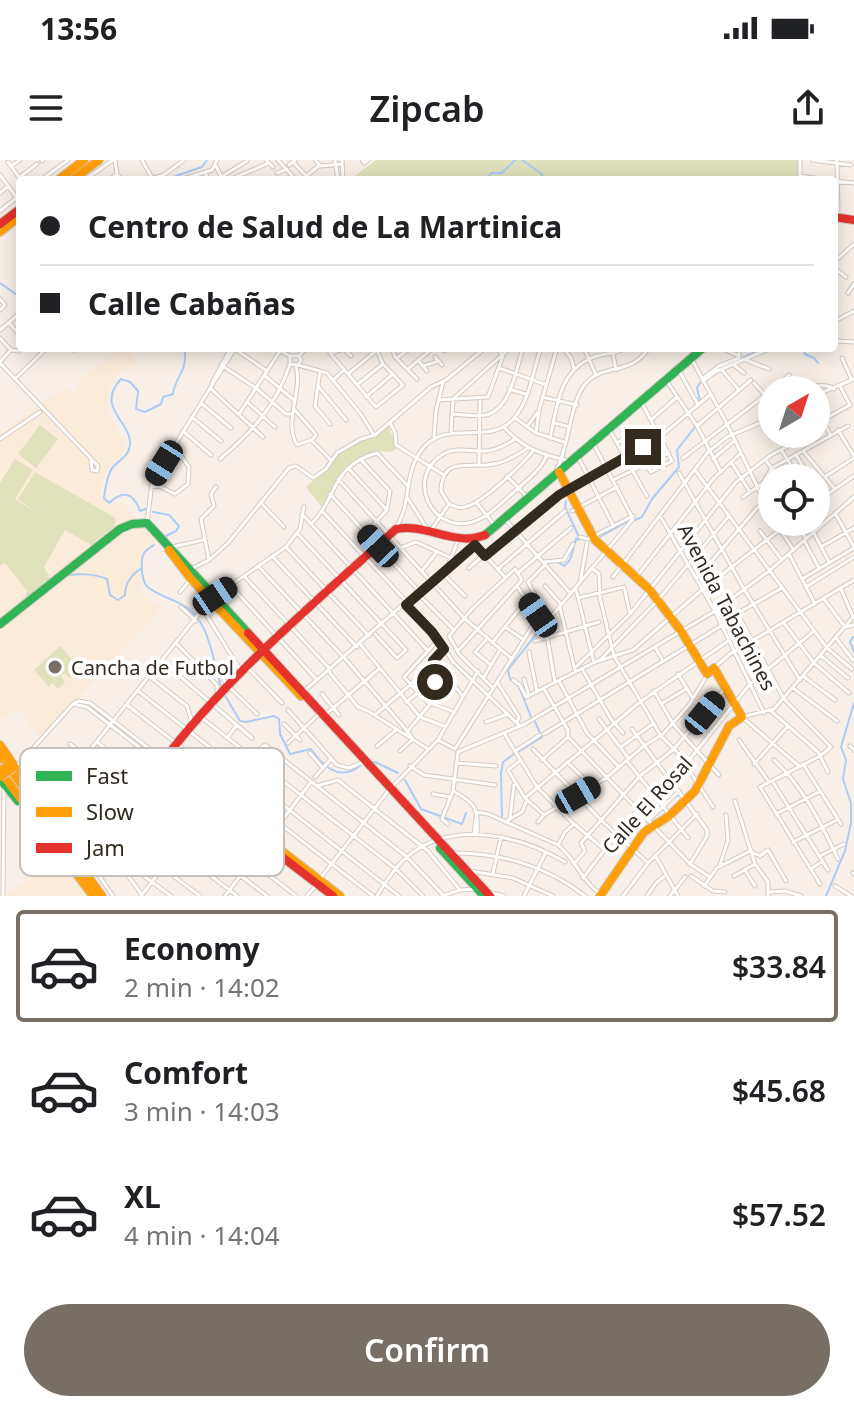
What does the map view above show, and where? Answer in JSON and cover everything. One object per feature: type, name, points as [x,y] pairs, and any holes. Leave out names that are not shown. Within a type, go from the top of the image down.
[{"type":"main road","points":[[68,176],[88,160]]},
{"type":"main road","points":[[174,748],[222,689],[392,532],[413,525],[458,540],[477,542],[698,352]]},
{"type":"main road","points":[[556,475],[568,490],[590,540],[649,589],[699,661],[725,688],[742,717],[729,726],[699,784],[686,801],[669,816],[651,823],[600,895]]},
{"type":"main road","points":[[0,624],[120,529],[147,523],[189,574],[484,893]]},
{"type":"main road","points":[[1,778],[10,761]]},
{"type":"main road","points":[[1,778],[20,800]]},
{"type":"main road","points":[[1,778],[20,804]]},
{"type":"main road","points":[[436,840],[484,893]]},
{"type":"main road","points":[[284,856],[340,896]]},
{"type":"main road","points":[[80,876],[93,896]]},
{"type":"main road","points":[[85,876],[102,896]]},
{"type":"main road","points":[[318,882],[333,896]]},
{"type":"street","points":[[19,176],[10,164],[20,160]]},
{"type":"street","points":[[46,176],[68,160]]},
{"type":"street","points":[[171,160],[176,166]]},
{"type":"street","points":[[160,176],[184,160]]},
{"type":"street","points":[[226,176],[247,160],[253,170]]},
{"type":"street","points":[[278,160],[291,164],[306,176],[320,165],[342,162]]},
{"type":"street","points":[[315,160],[320,165]]},
{"type":"street","points":[[814,160],[851,165]]},
{"type":"street","points":[[90,176],[114,161],[117,174],[114,176]]},
{"type":"street","points":[[239,176],[268,161],[273,167]]},
{"type":"street","points":[[25,176],[41,162]]},
{"type":"street","points":[[198,176],[218,162]]},
{"type":"street","points":[[277,173],[291,164]]},
{"type":"street","points":[[50,173],[56,176]]},
{"type":"street","points":[[0,175],[16,195]]},
{"type":"street","points":[[0,193],[8,186]]},
{"type":"street","points":[[3,223],[16,200]]},
{"type":"street","points":[[838,258],[854,244]]},
{"type":"street","points":[[838,271],[846,277]]},
{"type":"street","points":[[848,293],[854,285]]},
{"type":"street","points":[[0,299],[5,305],[0,310]]},
{"type":"street","points":[[0,330],[16,316]]},
{"type":"street","points":[[9,322],[16,330]]},
{"type":"street","points":[[0,338],[11,350],[16,351]]},
{"type":"street","points":[[11,350],[1,364],[41,411],[91,460]]},
{"type":"street","points":[[15,379],[41,352]]},
{"type":"street","points":[[222,366],[231,352]]},
{"type":"street","points":[[240,352],[267,371]]},
{"type":"street","points":[[239,414],[276,352]]},
{"type":"street","points":[[283,352],[299,356],[302,352]]},
{"type":"street","points":[[333,352],[330,353],[376,407],[402,386],[383,364],[377,352]]},
{"type":"street","points":[[348,352],[351,356]]},
{"type":"street","points":[[333,380],[372,352]]},
{"type":"street","points":[[394,352],[417,379]]},
{"type":"street","points":[[397,358],[405,352]]},
{"type":"street","points":[[407,369],[428,352]]},
{"type":"street","points":[[180,592],[189,574],[228,543],[292,466],[312,479],[326,469],[344,448],[375,435],[431,387],[443,382],[480,352]]},
{"type":"street","points":[[451,433],[453,399],[505,352]]},
{"type":"street","points":[[452,414],[479,415],[495,411],[505,402],[522,352]]},
{"type":"street","points":[[392,532],[402,517],[410,469],[416,457],[434,438],[504,427],[515,418],[540,352]]},
{"type":"street","points":[[536,433],[542,397],[556,352]]},
{"type":"street","points":[[565,352],[574,369]]},
{"type":"street","points":[[585,352],[596,375]]},
{"type":"street","points":[[550,438],[566,378],[588,359],[617,352]]},
{"type":"street","points":[[613,525],[590,478],[571,459],[566,442],[583,387],[596,375],[635,364],[646,352]]},
{"type":"street","points":[[729,352],[769,369]]},
{"type":"street","points":[[740,352],[742,358]]},
{"type":"street","points":[[703,380],[713,370],[758,352]]},
{"type":"street","points":[[147,523],[152,482],[228,353]]},
{"type":"street","points":[[438,400],[480,400],[490,395],[503,354]]},
{"type":"street","points":[[613,354],[616,370]]},
{"type":"street","points":[[220,459],[254,429],[282,390],[290,356]]},
{"type":"street","points":[[293,412],[316,435],[300,446],[291,433],[293,412],[299,378],[297,365],[301,360],[299,356]]},
{"type":"street","points":[[691,358],[757,488],[743,497]]},
{"type":"street","points":[[703,380],[742,358]]},
{"type":"street","points":[[830,390],[853,379],[842,358]]},
{"type":"street","points":[[418,360],[427,371]]},
{"type":"street","points":[[423,366],[439,361]]},
{"type":"street","points":[[290,364],[327,373],[375,435]]},
{"type":"street","points":[[357,386],[383,364]]},
{"type":"street","points":[[734,365],[744,373]]},
{"type":"street","points":[[222,366],[256,388],[286,414],[293,412]]},
{"type":"street","points":[[499,368],[546,384]]},
{"type":"street","points":[[678,369],[697,403]]},
{"type":"street","points":[[722,370],[739,390]]},
{"type":"street","points":[[320,371],[315,406],[330,424]]},
{"type":"street","points":[[366,397],[393,374]]},
{"type":"street","points":[[264,375],[295,402]]},
{"type":"street","points":[[666,380],[697,426],[721,472]]},
{"type":"street","points":[[434,438],[443,382]]},
{"type":"street","points":[[697,426],[739,390],[753,382],[758,387]]},
{"type":"street","points":[[318,386],[346,420]]},
{"type":"street","points":[[830,386],[834,389]]},
{"type":"street","points":[[830,415],[850,405],[840,386]]},
{"type":"street","points":[[210,388],[263,437]]},
{"type":"street","points":[[509,389],[526,395]]},
{"type":"street","points":[[469,568],[559,495],[661,436],[711,394]]},
{"type":"street","points":[[542,397],[577,405]]},
{"type":"street","points":[[652,419],[677,397]]},
{"type":"street","points":[[479,465],[480,400]]},
{"type":"street","points":[[683,458],[758,400]]},
{"type":"street","points":[[247,402],[275,427]]},
{"type":"street","points":[[641,402],[672,462],[651,472],[645,464]]},
{"type":"street","points":[[201,403],[231,428]]},
{"type":"street","points":[[527,428],[539,410]]},
{"type":"street","points":[[0,439],[41,411]]},
{"type":"street","points":[[192,417],[221,441]]},
{"type":"street","points":[[515,418],[536,433],[566,442]]},
{"type":"street","points":[[390,423],[395,432],[396,445],[444,475]]},
{"type":"street","points":[[554,423],[570,427]]},
{"type":"street","points":[[613,577],[708,452],[732,434],[758,424]]},
{"type":"street","points":[[830,434],[848,426]]},
{"type":"street","points":[[504,427],[533,451],[571,459]]},
{"type":"street","points":[[609,429],[647,496]]},
{"type":"street","points":[[617,443],[640,429]]},
{"type":"street","points":[[830,473],[854,457],[838,430]]},
{"type":"street","points":[[183,431],[211,455]]},
{"type":"street","points":[[515,439],[495,449],[448,451],[430,466],[424,482],[425,495],[440,518],[466,523],[486,515],[539,468],[547,455]]},
{"type":"street","points":[[311,440],[331,461]]},
{"type":"street","points":[[713,459],[735,441]]},
{"type":"street","points":[[151,487],[159,486],[175,494],[188,484],[189,467],[176,443]]},
{"type":"street","points":[[593,443],[633,521],[545,624],[557,682],[593,740],[619,767]]},
{"type":"street","points":[[528,448],[508,460],[453,467],[444,475],[441,491],[449,504],[462,508],[476,502],[533,451]]},
{"type":"street","points":[[528,697],[575,670],[630,614],[741,477],[786,448]]},
{"type":"street","points":[[780,464],[808,448]]},
{"type":"street","points":[[782,451],[790,464]]},
{"type":"street","points":[[803,451],[814,464]]},
{"type":"street","points":[[311,524],[322,511],[338,479],[360,459],[377,453],[407,485]]},
{"type":"street","points":[[613,480],[669,453]]},
{"type":"street","points":[[635,578],[707,486],[740,454]]},
{"type":"street","points":[[796,455],[802,464]]},
{"type":"street","points":[[360,459],[390,491],[387,510],[366,533]]},
{"type":"street","points":[[731,462],[750,492]]},
{"type":"street","points":[[349,469],[387,510]]},
{"type":"street","points":[[695,470],[800,614],[827,648],[852,669]]},
{"type":"street","points":[[679,473],[784,655],[802,678],[835,700]]},
{"type":"street","points":[[507,476],[529,499]]},
{"type":"street","points":[[830,492],[854,476]]},
{"type":"street","points":[[338,479],[377,522],[392,532],[400,548],[464,618],[512,659]]},
{"type":"street","points":[[830,482],[835,489]]},
{"type":"street","points":[[209,560],[201,519],[214,506],[211,494],[216,487]]},
{"type":"street","points":[[575,509],[617,487]]},
{"type":"street","points":[[330,494],[454,630]]},
{"type":"street","points":[[407,497],[429,529],[449,504]]},
{"type":"street","points":[[830,517],[852,499],[854,506]]},
{"type":"street","points":[[476,502],[496,527]]},
{"type":"street","points":[[262,504],[284,527]]},
{"type":"street","points":[[92,748],[212,598],[286,547],[298,534],[304,507]]},
{"type":"street","points":[[697,578],[758,507]]},
{"type":"street","points":[[322,511],[407,604],[453,662],[519,725]]},
{"type":"street","points":[[498,569],[565,511]]},
{"type":"street","points":[[802,579],[854,547],[835,513]]},
{"type":"street","points":[[302,514],[428,651]]},
{"type":"street","points":[[580,583],[590,540],[633,516]]},
{"type":"street","name":"Avenida Tabachines","points":[[660,516],[715,611],[764,713]]},
{"type":"street","points":[[599,661],[658,600],[729,516]]},
{"type":"street","points":[[505,519],[571,594]]},
{"type":"street","points":[[518,573],[571,528]]},
{"type":"street","points":[[821,547],[854,528]]},
{"type":"street","points":[[286,547],[371,635],[398,658],[406,650],[298,534]]},
{"type":"street","points":[[764,536],[782,560]]},
{"type":"street","points":[[575,670],[633,650],[703,589],[772,536]]},
{"type":"street","points":[[784,536],[794,550]]},
{"type":"street","points":[[803,536],[819,568]]},
{"type":"street","points":[[438,740],[457,750],[554,707],[715,611],[769,571],[808,536]]},
{"type":"street","points":[[817,536],[829,562]]},
{"type":"street","points":[[580,537],[590,540]]},
{"type":"street","points":[[167,546],[205,540]]},
{"type":"street","points":[[448,567],[458,540]]},
{"type":"street","points":[[400,548],[416,542],[451,558]]},
{"type":"street","points":[[301,694],[477,542],[505,578]]},
{"type":"street","points":[[549,620],[528,584],[546,564],[564,560],[573,544]]},
{"type":"street","points":[[422,571],[436,553]]},
{"type":"street","points":[[789,554],[815,605]]},
{"type":"street","points":[[272,556],[380,668],[420,717],[445,726]]},
{"type":"street","points":[[806,587],[854,557]]},
{"type":"street","points":[[258,566],[344,658],[406,733],[428,749]]},
{"type":"street","points":[[458,651],[522,579],[514,569],[449,636],[458,651],[493,688]]},
{"type":"street","points":[[593,569],[599,574],[608,635],[620,668],[661,736],[686,764],[713,807]]},
{"type":"street","points":[[442,573],[465,596]]},
{"type":"street","points":[[244,576],[361,709],[406,733]]},
{"type":"street","points":[[538,822],[544,815],[606,778],[661,736],[690,704],[710,671],[733,652],[854,580]]},
{"type":"street","points":[[230,585],[317,681]]},
{"type":"street","points":[[448,824],[442,820],[453,791],[457,750],[539,616],[517,586]]},
{"type":"street","points":[[545,586],[561,606],[575,670]]},
{"type":"street","points":[[578,598],[626,588],[630,614]]},
{"type":"street","points":[[515,751],[782,588]]},
{"type":"street","points":[[576,589],[594,663]]},
{"type":"street","points":[[742,717],[771,711],[854,617],[841,589]]},
{"type":"street","points":[[491,643],[528,598]]},
{"type":"street","points":[[824,599],[845,627]]},
{"type":"street","points":[[181,607],[197,619]]},
{"type":"street","points":[[737,613],[784,699],[831,749],[760,787],[820,884]]},
{"type":"street","points":[[207,616],[244,670],[282,703]]},
{"type":"street","points":[[535,641],[599,622]]},
{"type":"street","points":[[784,623],[814,663],[849,693]]},
{"type":"street","points":[[845,627],[854,625]]},
{"type":"street","points":[[505,627],[524,640]]},
{"type":"street","name":"Calle El Rosal","points":[[583,878],[638,809],[686,764],[750,684],[814,631]]},
{"type":"street","points":[[836,638],[853,660]]},
{"type":"street","points":[[486,639],[475,652],[491,665]]},
{"type":"street","points":[[438,640],[404,677],[430,704],[454,712]]},
{"type":"street","points":[[505,822],[522,812],[526,799],[537,787],[593,740],[654,691],[728,641]]},
{"type":"street","points":[[177,644],[217,685],[257,714]]},
{"type":"street","points":[[655,647],[663,662]]},
{"type":"street","points":[[375,715],[411,684],[444,649]]},
{"type":"street","points":[[484,677],[500,650]]},
{"type":"street","points":[[529,652],[537,693]]},
{"type":"street","points":[[820,655],[848,678]]},
{"type":"street","points":[[162,661],[252,738]]},
{"type":"street","points":[[433,661],[463,696]]},
{"type":"street","points":[[288,743],[380,668]]},
{"type":"street","points":[[582,669],[623,733]]},
{"type":"street","points":[[218,670],[222,689]]},
{"type":"street","points":[[307,896],[390,789],[438,740],[478,671]]},
{"type":"street","points":[[678,674],[692,697]]},
{"type":"street","points":[[150,677],[187,706],[193,722],[219,748]]},
{"type":"street","points":[[406,702],[432,682],[445,678]]},
{"type":"street","points":[[524,679],[528,697]]},
{"type":"street","points":[[513,680],[528,697]]},
{"type":"street","points":[[497,682],[519,717],[519,725]]},
{"type":"street","points":[[574,864],[585,851],[581,845],[601,820],[640,776],[674,749],[725,688]]},
{"type":"street","points":[[793,688],[837,721]]},
{"type":"street","points":[[544,689],[568,737],[690,864],[710,877]]},
{"type":"street","points":[[661,704],[686,689]]},
{"type":"street","points":[[138,691],[241,748]]},
{"type":"street","points":[[654,691],[673,724],[719,775]]},
{"type":"street","points":[[322,694],[339,715]]},
{"type":"street","points":[[406,733],[430,704],[441,697]]},
{"type":"street","points":[[24,748],[78,701],[90,703],[145,748]]},
{"type":"street","points":[[127,705],[182,748]]},
{"type":"street","points":[[288,710],[331,759],[344,767],[363,764]]},
{"type":"street","points":[[771,711],[820,756],[828,772]]},
{"type":"street","points":[[486,722],[508,714]]},
{"type":"street","points":[[742,717],[801,765],[839,822],[793,842]]},
{"type":"street","points":[[599,719],[688,838]]},
{"type":"street","points":[[621,747],[654,723]]},
{"type":"street","points":[[284,724],[300,740]]},
{"type":"street","points":[[227,738],[237,725]]},
{"type":"street","points":[[754,764],[788,726]]},
{"type":"street","points":[[632,729],[708,833],[690,864]]},
{"type":"street","points":[[377,746],[396,730]]},
{"type":"street","points":[[503,732],[537,787],[605,850]]},
{"type":"street","points":[[542,760],[568,737]]},
{"type":"street","points":[[400,751],[413,739]]},
{"type":"street","points":[[739,740],[790,808],[828,870]]},
{"type":"street","points":[[97,742],[105,748]]},
{"type":"street","points":[[70,744],[75,748]]},
{"type":"street","points":[[533,749],[601,820],[648,863]]},
{"type":"street","points":[[310,753],[323,766]]},
{"type":"street","points":[[315,777],[331,759]]},
{"type":"street","points":[[521,760],[508,768],[515,785],[544,815]]},
{"type":"street","points":[[774,760],[787,772],[838,859]]},
{"type":"street","points":[[284,761],[407,857],[443,896],[460,890],[504,896]]},
{"type":"street","points":[[567,762],[592,786]]},
{"type":"street","points":[[456,763],[496,766]]},
{"type":"street","points":[[410,766],[424,775],[495,785]]},
{"type":"street","points":[[1,778],[3,896]]},
{"type":"street","points":[[317,786],[338,780],[422,847],[460,890]]},
{"type":"street","points":[[284,781],[396,869],[423,896]]},
{"type":"street","points":[[284,819],[311,782]]},
{"type":"street","points":[[504,785],[515,785]]},
{"type":"street","points":[[510,818],[515,785]]},
{"type":"street","points":[[453,791],[468,799],[477,813],[475,834]]},
{"type":"street","points":[[651,823],[662,806],[679,791]]},
{"type":"street","points":[[776,814],[820,792]]},
{"type":"street","points":[[433,794],[451,797]]},
{"type":"street","points":[[735,801],[750,851],[768,882],[768,894],[785,891],[801,896]]},
{"type":"street","points":[[284,803],[399,896]]},
{"type":"street","points":[[477,813],[485,813],[558,845],[600,895]]},
{"type":"street","points":[[623,896],[655,855],[697,814]]},
{"type":"street","points":[[704,886],[720,865],[728,840],[726,815]]},
{"type":"street","points":[[558,845],[574,824]]},
{"type":"street","points":[[284,827],[375,896],[407,857],[436,840],[475,834],[501,837],[546,852],[565,862]]},
{"type":"street","points":[[493,873],[501,837]]},
{"type":"street","points":[[820,856],[844,844]]},
{"type":"street","points":[[757,866],[760,856],[768,850],[786,881]]},
{"type":"street","points":[[750,851],[760,856]]},
{"type":"street","points":[[720,865],[750,851]]},
{"type":"street","points":[[450,853],[476,852],[538,868],[585,896]]},
{"type":"street","points":[[524,896],[546,852]]},
{"type":"street","points":[[655,855],[678,896]]},
{"type":"street","points":[[811,869],[823,861]]},
{"type":"street","points":[[734,876],[757,866]]},
{"type":"street","points":[[466,870],[493,873],[553,896]]},
{"type":"street","points":[[745,870],[755,886]]},
{"type":"street","points":[[647,896],[656,883],[667,875]]},
{"type":"street","points":[[99,876],[113,896]]},
{"type":"street","points":[[128,876],[142,896],[157,876]]},
{"type":"street","points":[[144,876],[171,896]]},
{"type":"street","points":[[174,876],[200,896]]},
{"type":"street","points":[[211,876],[237,896]]},
{"type":"street","points":[[225,896],[239,876]]},
{"type":"street","points":[[241,876],[267,896]]},
{"type":"street","points":[[270,876],[296,896]]},
{"type":"street","points":[[670,896],[688,877],[711,890],[725,892]]},
{"type":"street","points":[[835,886],[853,895]]},
{"type":"street","points":[[706,896],[711,890]]},
{"type":"shaded area","points":[[116,352],[131,352],[138,363],[118,374],[110,388],[110,416],[126,443],[121,457],[110,466],[100,488],[103,499],[109,505],[122,502],[136,520],[123,523],[0,621],[0,434],[63,388],[71,390],[70,394],[74,395],[80,379]]},
{"type":"shaded area","points":[[144,523],[159,539],[143,551],[139,567],[141,587],[144,596],[163,607],[40,738],[18,708],[0,721],[0,627],[120,530]]},
{"type":"shaded area","points":[[34,876],[72,876],[87,896],[6,896]]},
{"type":"green space","points":[[376,160],[798,160],[799,176],[355,176]]},
{"type":"green space","points":[[40,425],[58,439],[36,468],[18,454]]},
{"type":"green space","points":[[388,426],[397,448],[392,452],[377,452],[356,459],[341,475],[322,507],[306,487],[338,455],[376,437]]},
{"type":"green space","points":[[15,459],[33,470],[15,499],[35,512],[18,499],[35,472],[116,521],[114,527],[93,546],[65,530],[44,567],[51,581],[28,600],[25,596],[28,592],[5,563],[0,566],[0,483]]},
{"type":"green space","name":"Cancha de Futbol","points":[[60,646],[76,664],[73,666],[77,671],[70,678],[65,673],[61,676],[65,682],[58,689],[53,683],[49,687],[34,670]]},
{"type":"waterway","points":[[176,176],[202,167],[207,160]]},
{"type":"waterway","points":[[489,176],[502,173],[515,160]]},
{"type":"waterway","points":[[522,160],[542,176]]},
{"type":"waterway","points":[[0,283],[16,294]]},
{"type":"waterway","points":[[146,509],[140,511],[127,495],[109,503],[104,498],[111,470],[130,447],[129,435],[113,406],[114,389],[121,379],[130,382],[138,391],[136,409],[145,412],[161,404],[163,397],[173,394],[185,362],[184,352]]},
{"type":"waterway","points":[[744,357],[755,352]]},
{"type":"waterway","points":[[804,352],[818,363]]},
{"type":"waterway","points":[[719,368],[732,362]]},
{"type":"waterway","points":[[700,383],[697,388],[700,401]]},
{"type":"waterway","points":[[635,520],[642,517],[652,499],[679,467],[677,450],[695,427]]},
{"type":"waterway","points":[[566,501],[565,507],[579,537],[576,539]]},
{"type":"waterway","points":[[153,512],[169,515],[179,526],[164,537]]},
{"type":"waterway","points":[[598,538],[630,520]]},
{"type":"waterway","points":[[556,561],[564,566],[571,558],[576,540],[580,539]]},
{"type":"waterway","points":[[154,545],[143,557],[144,582],[157,593],[185,606],[197,618],[209,641],[221,686]]},
{"type":"waterway","points":[[64,575],[91,575],[107,579],[110,595],[118,600],[125,595],[130,579],[142,568]]},
{"type":"waterway","points":[[531,577],[540,568]]},
{"type":"waterway","points":[[531,717],[519,687],[510,679],[508,670],[537,633],[543,618],[534,598]]},
{"type":"waterway","points":[[853,637],[850,642],[854,652]]},
{"type":"waterway","points":[[223,692],[240,721],[274,716],[279,719],[280,734],[290,754],[311,749],[326,766],[338,772],[352,771],[360,766]]},
{"type":"waterway","points":[[826,896],[845,851],[851,823],[851,803],[843,779],[846,760],[841,747],[854,703]]},
{"type":"waterway","points":[[518,752],[542,737],[535,722]]},
{"type":"waterway","points":[[502,819],[503,762],[514,754]]},
{"type":"waterway","points":[[369,763],[375,762],[398,773]]},
{"type":"waterway","points":[[405,780],[421,809],[462,824],[466,813]]},
{"type":"traffic: fast","points":[[485,535],[698,352]]},
{"type":"traffic: fast","points":[[0,624],[120,529],[147,523],[248,633]]},
{"type":"traffic: fast","points":[[0,779],[18,801]]},
{"type":"traffic: fast","points":[[440,848],[484,896]]},
{"type":"traffic: slow","points":[[63,176],[84,160]]},
{"type":"traffic: slow","points":[[77,176],[99,160]]},
{"type":"traffic: slow","points":[[0,232],[16,219]]},
{"type":"traffic: slow","points":[[559,472],[595,540],[649,589],[681,631],[707,674],[714,668],[742,717],[729,726],[695,791],[669,816],[644,832],[600,896]]},
{"type":"traffic: slow","points":[[169,550],[191,579],[301,696]]},
{"type":"traffic: slow","points":[[0,745],[20,774]]},
{"type":"traffic: slow","points":[[0,755],[20,783]]},
{"type":"traffic: slow","points":[[0,770],[6,768],[8,762]]},
{"type":"traffic: slow","points":[[0,777],[14,767]]},
{"type":"traffic: slow","points":[[0,771],[20,798]]},
{"type":"traffic: slow","points":[[284,853],[340,896]]},
{"type":"traffic: slow","points":[[78,876],[93,896]]},
{"type":"traffic: slow","points":[[88,876],[102,896]]},
{"type":"traffic: jam","points":[[0,224],[16,212]]},
{"type":"traffic: jam","points":[[838,218],[854,220]]},
{"type":"traffic: jam","points":[[174,748],[243,670],[396,529],[419,529],[463,538],[485,535]]},
{"type":"traffic: jam","points":[[248,633],[490,896]]},
{"type":"traffic: jam","points":[[284,858],[333,896]]},
{"type":"place","name":"Cancha de Futbol","points":[[55,667]]},
{"type":"route","points":[[435,682],[445,678],[433,661],[444,649],[437,637],[406,605],[475,545],[485,556],[559,495],[643,447]]}]
